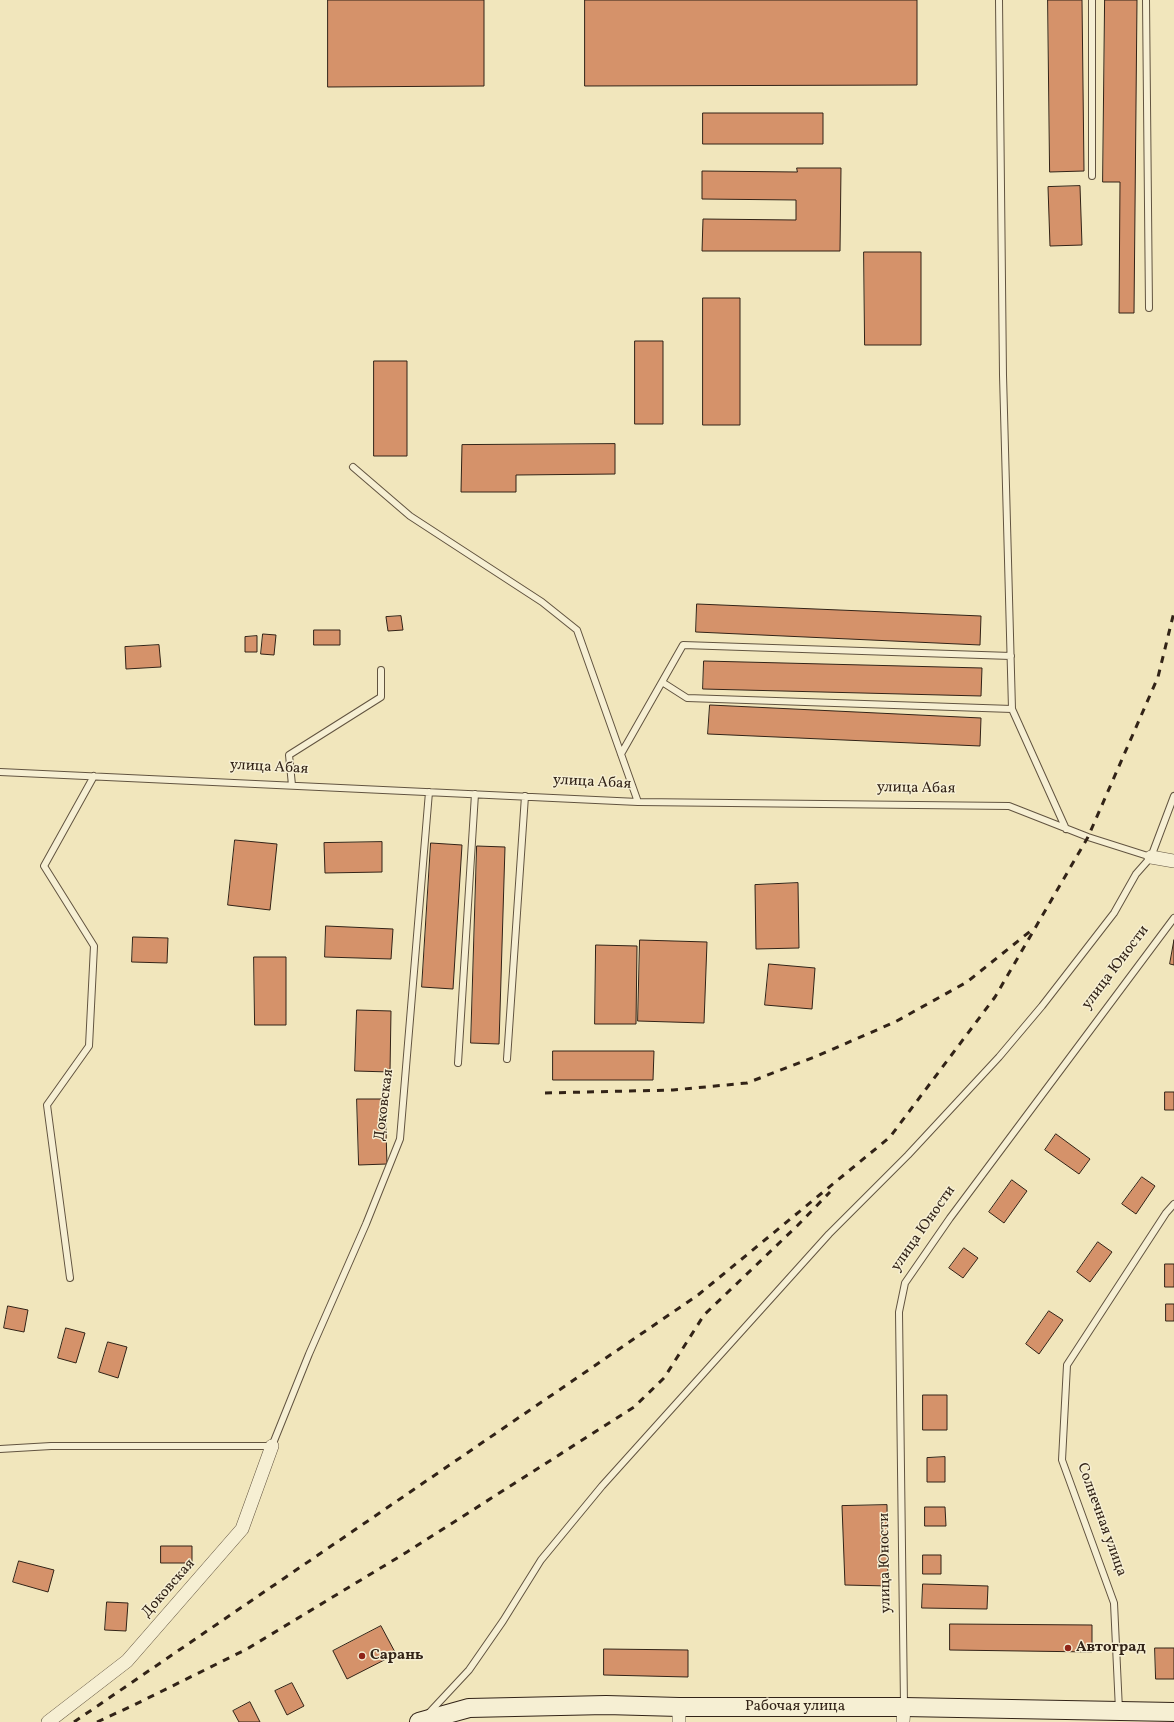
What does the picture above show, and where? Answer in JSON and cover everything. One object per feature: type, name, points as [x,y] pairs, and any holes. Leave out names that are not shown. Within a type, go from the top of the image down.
[{"type":"main road","name":"Рабочая улица","points":[[421,1721],[469,1708],[606,1705],[679,1715],[903,1714],[1059,1716],[1119,1711],[1174,1712]]},
{"type":"street","name":"улица Абая","points":[[1151,856],[1174,861]]},
{"type":"street","name":"Доковская","points":[[48,1722],[127,1661],[242,1529],[272,1446]]},
{"type":"lane","points":[[999,0],[1003,375],[1012,709],[1066,829]]},
{"type":"lane","points":[[1092,0],[1092,176]]},
{"type":"lane","points":[[1146,0],[1149,308]]},
{"type":"lane","points":[[353,467],[410,516],[542,602],[577,630],[638,802]]},
{"type":"lane","points":[[621,754],[683,645],[1011,656]]},
{"type":"lane","points":[[292,785],[289,755],[381,697],[381,670]]},
{"type":"lane","points":[[662,682],[687,698],[1012,709]]},
{"type":"lane","name":"улица Абая","points":[[0,772],[638,802],[1009,806],[1088,837],[1151,856]]},
{"type":"lane","points":[[70,1278],[47,1105],[89,1046],[94,946],[44,866],[94,776]]},
{"type":"lane","name":"Доковская","points":[[272,1446],[313,1346],[366,1224],[400,1139],[429,792]]},
{"type":"lane","points":[[458,1064],[475,794]]},
{"type":"lane","points":[[507,1059],[525,796]]},
{"type":"lane","points":[[421,1721],[469,1670],[503,1621],[542,1560],[602,1486],[829,1234],[908,1155],[999,1057],[1083,956],[1114,913],[1136,874],[1151,856],[1174,796]]},
{"type":"lane","name":"улица Юности","points":[[903,1714],[899,1312],[905,1283],[955,1211],[1174,918]]},
{"type":"lane","name":"Солнечная улица","points":[[1119,1711],[1114,1603],[1062,1460],[1067,1365],[1174,1204]]},
{"type":"lane","points":[[0,1449],[51,1446],[272,1446]]},
{"type":"building","points":[[328,0],[484,0],[484,86],[328,87]]},
{"type":"building","points":[[585,0],[917,0],[917,85],[585,86]]},
{"type":"building","points":[[1048,0],[1082,0],[1084,171],[1050,172]]},
{"type":"building","points":[[1105,0],[1137,0],[1134,313],[1119,313],[1120,182],[1103,182]]},
{"type":"building","points":[[703,113],[823,113],[823,144],[703,144]]},
{"type":"building","points":[[797,168],[841,168],[840,251],[702,251],[703,219],[796,220],[796,200],[702,199],[702,171],[797,172]]},
{"type":"building","points":[[1080,186],[1082,245],[1050,246],[1048,187]]},
{"type":"building","points":[[864,252],[921,252],[921,345],[865,345]]},
{"type":"building","points":[[703,298],[740,298],[740,425],[703,425]]},
{"type":"building","points":[[635,341],[663,341],[663,424],[635,424]]},
{"type":"building","points":[[374,361],[407,361],[407,456],[374,456]]},
{"type":"building","points":[[615,444],[615,474],[516,475],[516,492],[461,492],[462,445]]},
{"type":"building","points":[[697,604],[981,616],[980,645],[696,632]]},
{"type":"building","points":[[401,616],[403,630],[388,631],[386,617]]},
{"type":"building","points":[[314,630],[340,630],[340,645],[314,645]]},
{"type":"building","points":[[263,634],[276,635],[274,655],[261,654]]},
{"type":"building","points":[[257,636],[257,652],[245,652],[245,637]]},
{"type":"building","points":[[159,645],[161,667],[126,669],[125,647]]},
{"type":"building","points":[[704,661],[982,668],[981,696],[703,689]]},
{"type":"building","points":[[710,705],[981,718],[980,746],[708,734]]},
{"type":"building","points":[[235,840],[277,844],[270,910],[228,905]]},
{"type":"building","points":[[382,842],[382,872],[325,873],[324,843]]},
{"type":"building","points":[[431,843],[462,845],[453,989],[422,987]]},
{"type":"building","points":[[477,846],[505,847],[499,1044],[471,1043]]},
{"type":"building","points":[[798,883],[799,948],[756,949],[755,885]]},
{"type":"building","points":[[326,926],[393,929],[391,959],[325,957]]},
{"type":"building","points":[[133,937],[168,938],[167,963],[132,962]]},
{"type":"building","points":[[640,940],[707,942],[704,1023],[638,1021]]},
{"type":"building","points":[[1174,940],[1174,965],[1170,964]]},
{"type":"building","points":[[596,945],[637,946],[636,1024],[595,1024]]},
{"type":"building","points":[[254,957],[286,957],[286,1025],[255,1025]]},
{"type":"building","points":[[769,964],[815,968],[812,1009],[765,1005]]},
{"type":"building","points":[[357,1010],[391,1011],[390,1072],[355,1071]]},
{"type":"building","points":[[553,1051],[654,1051],[653,1080],[553,1080]]},
{"type":"building","points":[[1165,1092],[1174,1092],[1174,1110],[1165,1110]]},
{"type":"building","points":[[357,1099],[385,1099],[387,1164],[359,1165]]},
{"type":"building","points":[[1056,1134],[1090,1159],[1079,1174],[1045,1150]]},
{"type":"building","points":[[1142,1177],[1155,1186],[1136,1214],[1122,1204]]},
{"type":"building","points":[[1012,1180],[1027,1191],[1004,1223],[989,1212]]},
{"type":"building","points":[[1098,1242],[1112,1252],[1090,1282],[1077,1272]]},
{"type":"building","points":[[964,1248],[978,1258],[963,1278],[949,1268]]},
{"type":"building","points":[[1165,1264],[1174,1264],[1174,1287],[1165,1287]]},
{"type":"building","points":[[1166,1304],[1174,1304],[1174,1321],[1166,1321]]},
{"type":"building","points":[[8,1306],[28,1310],[24,1332],[4,1328]]},
{"type":"building","points":[[1049,1311],[1063,1320],[1039,1354],[1026,1344]]},
{"type":"building","points":[[66,1328],[85,1333],[76,1363],[58,1358]]},
{"type":"building","points":[[108,1342],[127,1347],[118,1378],[99,1372]]},
{"type":"building","points":[[923,1395],[947,1395],[947,1430],[923,1430]]},
{"type":"building","points":[[945,1457],[945,1482],[927,1482],[927,1458]]},
{"type":"building","points":[[887,1505],[888,1586],[845,1585],[842,1506]]},
{"type":"building","points":[[925,1507],[945,1507],[946,1526],[925,1526]]},
{"type":"building","points":[[161,1546],[192,1546],[192,1563],[161,1563]]},
{"type":"building","points":[[923,1555],[941,1555],[941,1574],[923,1574]]},
{"type":"building","points":[[19,1561],[54,1570],[48,1592],[13,1582]]},
{"type":"building","points":[[923,1584],[988,1586],[987,1609],[922,1608]]},
{"type":"building","points":[[107,1602],[128,1603],[126,1631],[105,1630]]},
{"type":"building","points":[[950,1624],[1092,1625],[1092,1652],[950,1650]]},
{"type":"building","points":[[381,1626],[396,1654],[347,1679],[333,1651]]},
{"type":"building","points":[[1155,1648],[1174,1648],[1174,1679],[1156,1679]]},
{"type":"building","points":[[604,1649],[688,1650],[688,1677],[604,1675]]},
{"type":"building","points":[[292,1683],[304,1706],[287,1715],[275,1691]]},
{"type":"building","points":[[250,1702],[260,1722],[239,1722],[233,1711]]},
{"type":"railway","points":[[74,1722],[698,1295],[890,1137],[995,997],[1088,837],[1158,677],[1174,612]]},
{"type":"railway","points":[[545,1093],[673,1090],[747,1083],[817,1056],[895,1022],[967,982],[1033,929]]},
{"type":"railway","points":[[97,1722],[247,1649],[407,1552],[634,1407],[664,1378],[704,1315],[798,1225],[830,1192]]},
{"type":"place","name":"Автоград","points":[[1068,1648]]},
{"type":"place","name":"Сарань","points":[[362,1656]]}]
